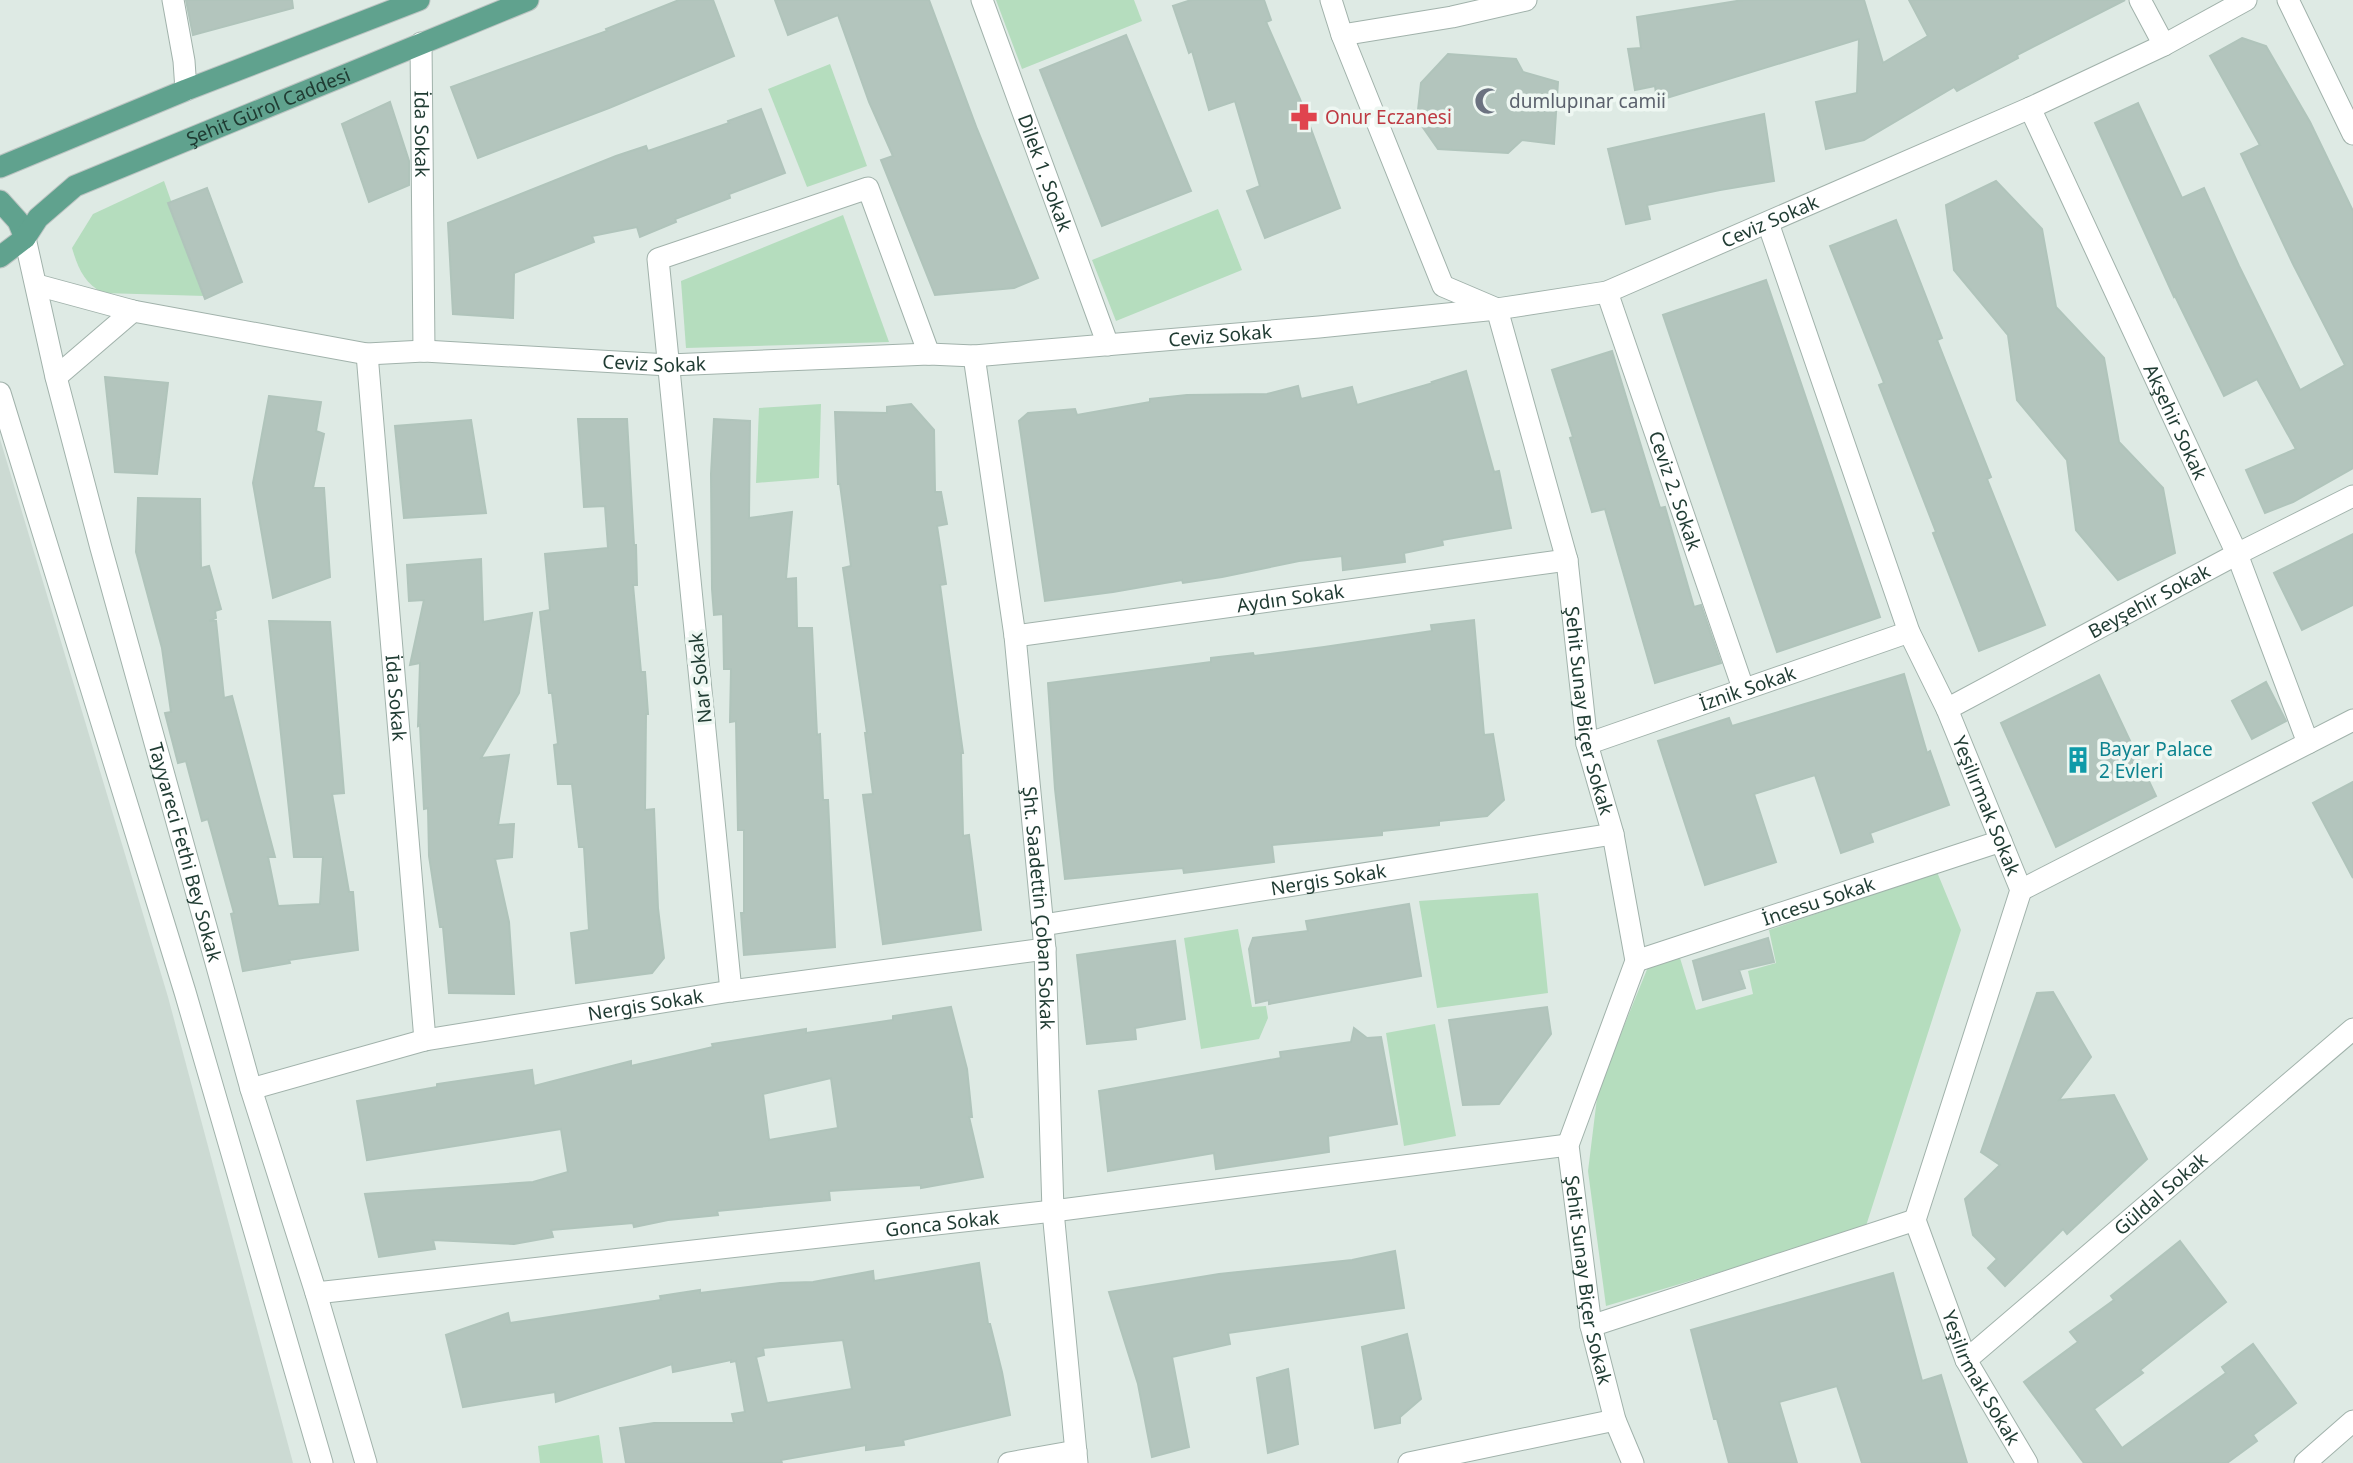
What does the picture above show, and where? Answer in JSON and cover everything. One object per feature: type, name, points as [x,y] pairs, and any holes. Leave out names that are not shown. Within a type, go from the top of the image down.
[{"type":"main road","points":[[0,167],[186,90],[419,0]]},
{"type":"main road","name":"Şehit Gürol Caddesi","points":[[0,257],[25,238],[38,218],[75,186],[528,0]]},
{"type":"main road","points":[[0,201],[18,221],[25,238]]},
{"type":"street","points":[[173,0],[184,61],[186,90]]},
{"type":"street","name":"Dilek 1. Sokak","points":[[982,0],[1108,345]]},
{"type":"street","points":[[1331,0],[1342,36],[1443,286],[1497,309]]},
{"type":"street","points":[[1342,36],[1452,18],[1526,0]]},
{"type":"street","points":[[2140,0],[2164,45]]},
{"type":"street","name":"Ceviz Sokak","points":[[37,285],[133,311],[367,354],[424,351],[669,365],[929,354],[974,356],[1497,309],[1607,292],[2030,108],[2164,45],[2246,0]]},
{"type":"street","points":[[2288,0],[2353,134]]},
{"type":"street","name":"İda Sokak","points":[[421,43],[424,351]]},
{"type":"street","name":"Akşehir Sokak","points":[[2030,108],[2237,554],[2308,743]]},
{"type":"street","name":"Nar Sokak","points":[[731,991],[659,259],[868,188],[929,354]]},
{"type":"street","name":"Yeşilırmak Sokak","points":[[1768,223],[1909,632],[1947,709],[2021,890],[1915,1220],[1966,1360],[2027,1463]]},
{"type":"street","name":"Tayyareci Fethi Bey Sokak","points":[[25,238],[56,377],[101,548],[251,1089],[316,1293],[366,1463]]},
{"type":"street","name":"Ceviz 2. Sokak","points":[[1607,292],[1743,688]]},
{"type":"street","name":"Şehit Sunay Biçer Sokak","points":[[1497,309],[1567,560],[1587,744],[1613,834],[1636,961],[1568,1144],[1591,1326],[1615,1420],[1633,1463]]},
{"type":"street","points":[[56,377],[133,311]]},
{"type":"street","name":"İda Sokak","points":[[367,354],[425,1040]]},
{"type":"street","name":"Şht. Saadettin Çoban Sokak","points":[[974,356],[1015,636],[1043,925],[1053,1211],[1077,1457]]},
{"type":"street","name":"Tayyareci Fethi Bey Sokak","points":[[0,393],[185,992],[322,1463]]},
{"type":"street","name":"Beyşehir Sokak","points":[[1947,709],[2237,554],[2353,496]]},
{"type":"street","name":"Aydın Sokak","points":[[1015,636],[1567,560]]},
{"type":"street","name":"İznik Sokak","points":[[1587,744],[1909,632]]},
{"type":"street","points":[[2021,890],[2353,720]]},
{"type":"street","name":"Nergis Sokak","points":[[1043,925],[1613,834]]},
{"type":"street","name":"İncesu Sokak","points":[[1636,961],[2001,842]]},
{"type":"street","name":"Nergis Sokak","points":[[251,1089],[425,1040],[731,991],[1045,949]]},
{"type":"street","name":"Güldal Sokak","points":[[1966,1360],[2353,1029]]},
{"type":"street","name":"Gonca Sokak","points":[[316,1293],[1053,1211],[1568,1144]]},
{"type":"street","points":[[1591,1326],[1915,1220]]},
{"type":"street","points":[[1409,1463],[1615,1420]]},
{"type":"street","points":[[2305,1463],[2353,1421]]},
{"type":"street","points":[[1009,1463],[1077,1457]]},
{"type":"shaded area","points":[[0,439],[168,997],[293,1463],[0,1463]]},
{"type":"green space","points":[[996,0],[1134,0],[1142,21],[1022,69]]},
{"type":"green space","points":[[830,64],[867,166],[807,187],[768,89]]},
{"type":"green space","points":[[164,181],[205,296],[103,293],[91,285],[83,274],[72,248],[93,214]]},
{"type":"green space","points":[[1218,209],[1242,270],[1116,321],[1092,260]]},
{"type":"green space","points":[[843,215],[889,342],[686,348],[681,281]]},
{"type":"green space","points":[[821,404],[819,478],[756,483],[759,408]]},
{"type":"green space","points":[[1937,872],[1961,930],[1865,1229],[1606,1306],[1588,1171],[1598,1090],[1648,967],[1680,958],[1696,1010],[1753,994],[1748,971],[1776,963],[1769,930]]},
{"type":"green space","points":[[1538,893],[1548,993],[1437,1008],[1419,901]]},
{"type":"green space","points":[[1238,929],[1252,1007],[1266,1006],[1268,1018],[1259,1039],[1201,1049],[1184,938]]},
{"type":"green space","points":[[1435,1024],[1456,1136],[1404,1146],[1386,1033]]},
{"type":"green space","points":[[599,1435],[603,1463],[540,1463],[538,1446]]},
{"type":"building","points":[[186,0],[292,0],[293,8],[193,35]]},
{"type":"building","points":[[679,0],[713,0],[734,56],[478,158],[451,87],[607,31],[606,29]]},
{"type":"building","points":[[775,0],[929,0],[977,129],[1038,278],[1014,288],[935,295],[881,160],[893,156],[869,102],[838,15],[788,35]]},
{"type":"building","points":[[1191,0],[1264,0],[1271,20],[1266,22],[1300,99],[1340,208],[1265,238],[1247,191],[1260,186],[1235,101],[1209,110],[1192,51],[1189,53],[1173,6]]},
{"type":"building","points":[[1743,0],[1864,0],[1883,63],[1928,36],[1909,0],[2125,0],[2017,55],[2018,58],[1957,91],[1954,87],[1864,140],[1826,149],[1816,102],[1857,93],[1859,39],[1657,101],[1655,86],[1635,90],[1628,49],[1641,48],[1637,17]]},
{"type":"building","points":[[1126,35],[1191,191],[1102,226],[1040,70]]},
{"type":"building","points":[[2242,38],[2266,46],[2310,122],[2353,211],[2353,468],[2293,502],[2265,513],[2246,470],[2296,449],[2257,379],[2224,396],[2174,297],[2095,123],[2138,103],[2182,198],[2204,188],[2300,390],[2345,365],[2241,154],[2260,145],[2210,56]]},
{"type":"building","name":"dumlupınar camii","points":[[1448,54],[1516,59],[1523,72],[1558,82],[1554,144],[1522,140],[1508,153],[1438,149],[1417,119],[1421,83]]},
{"type":"building","points":[[390,102],[409,161],[409,185],[369,202],[342,124]]},
{"type":"building","points":[[761,109],[785,173],[729,194],[730,198],[675,219],[676,222],[640,237],[637,227],[592,236],[594,242],[514,273],[513,318],[453,314],[448,223],[616,156],[646,146],[648,151]]},
{"type":"building","points":[[1764,114],[1774,181],[1647,205],[1650,219],[1626,224],[1608,149]]},
{"type":"building","points":[[1996,181],[2042,229],[2056,307],[2104,358],[2119,442],[2163,488],[2175,553],[2118,580],[2076,530],[2067,460],[2017,400],[2008,335],[1954,270],[1946,205]]},
{"type":"building","points":[[207,188],[242,282],[205,299],[168,203]]},
{"type":"building","points":[[1896,220],[1942,338],[1937,340],[1991,477],[1987,479],[2045,625],[1979,651],[1879,385],[1884,383],[1830,246]]},
{"type":"building","points":[[1766,280],[1880,617],[1777,652],[1663,315]]},
{"type":"building","points":[[1612,351],[1660,508],[1665,507],[1694,607],[1701,605],[1721,663],[1655,683],[1605,509],[1592,512],[1552,370]]},
{"type":"building","points":[[1466,371],[1494,472],[1499,471],[1511,528],[1442,540],[1443,545],[1404,553],[1405,562],[1343,570],[1342,556],[1299,561],[1183,583],[1182,580],[1045,601],[1019,421],[1028,413],[1075,409],[1077,415],[1150,402],[1150,399],[1187,395],[1267,394],[1298,386],[1301,399],[1352,387],[1357,405]]},
{"type":"building","points":[[105,377],[168,383],[157,474],[115,472]]},
{"type":"building","points":[[269,396],[321,402],[316,431],[324,434],[313,488],[324,488],[330,577],[273,598],[253,483]]},
{"type":"building","points":[[911,404],[934,430],[935,492],[941,492],[947,524],[937,526],[946,584],[940,585],[963,753],[963,836],[969,835],[981,930],[883,944],[863,795],[873,794],[843,568],[851,566],[838,484],[835,412],[887,413],[887,407]]},
{"type":"building","points":[[578,419],[627,419],[636,545],[637,585],[633,585],[641,672],[645,672],[648,714],[645,810],[654,809],[658,908],[664,958],[652,973],[576,983],[571,933],[589,930],[584,847],[579,847],[572,784],[558,784],[554,745],[558,744],[540,612],[550,610],[545,554],[608,548],[605,506],[584,507]]},
{"type":"building","points":[[714,419],[750,421],[749,518],[792,512],[786,579],[796,578],[797,628],[812,628],[823,800],[828,800],[835,947],[744,955],[741,913],[744,913],[744,830],[738,830],[736,721],[730,722],[731,669],[724,669],[723,614],[714,615],[712,589],[711,474]]},
{"type":"building","points":[[471,420],[486,513],[404,518],[395,426]]},
{"type":"building","points":[[138,498],[200,499],[201,568],[209,566],[221,609],[215,611],[216,618],[209,621],[216,621],[224,698],[232,696],[275,857],[268,857],[278,906],[320,904],[323,857],[294,857],[269,621],[330,622],[344,793],[332,794],[349,892],[353,892],[358,950],[289,960],[290,963],[243,971],[231,914],[234,913],[208,819],[202,821],[186,761],[178,763],[165,713],[171,712],[162,648],[136,552]]},
{"type":"building","points":[[2353,534],[2353,605],[2302,630],[2274,573]]},
{"type":"building","points":[[481,559],[483,622],[532,613],[519,693],[481,758],[509,755],[498,825],[514,824],[512,857],[495,859],[509,922],[514,994],[449,993],[443,927],[440,927],[429,856],[428,808],[424,809],[420,725],[418,726],[420,663],[410,665],[424,600],[409,601],[407,565]]},
{"type":"building","points":[[1474,620],[1484,735],[1493,734],[1504,800],[1487,816],[1439,821],[1439,825],[1382,831],[1382,835],[1272,845],[1274,862],[1184,873],[1183,868],[1065,879],[1055,789],[1048,683],[1211,662],[1211,658],[1253,653],[1254,656],[1324,647],[1432,631],[1431,625]]},
{"type":"building","points":[[1904,674],[1927,753],[1930,751],[1949,805],[1870,833],[1873,842],[1841,853],[1815,775],[1754,794],[1776,862],[1705,885],[1658,741],[1729,718],[1732,726]]},
{"type":"building","name":"Bayar Palace 2 Evleri","points":[[2099,675],[2156,796],[2056,847],[2001,723]]},
{"type":"building","points":[[2266,682],[2286,721],[2252,739],[2232,701]]},
{"type":"building","points":[[2353,782],[2353,878],[2313,803]]},
{"type":"building","points":[[1409,904],[1421,976],[1269,1004],[1269,1000],[1256,1003],[1249,949],[1253,938],[1308,931],[1306,921]]},
{"type":"building","points":[[1768,938],[1774,962],[1739,970],[1745,988],[1703,1000],[1693,961]]},
{"type":"building","points":[[1175,941],[1185,1019],[1135,1028],[1136,1039],[1087,1044],[1077,955]]},
{"type":"building","points":[[2053,992],[2091,1057],[2059,1100],[2114,1095],[2147,1159],[2067,1234],[2063,1229],[2005,1286],[1988,1268],[1997,1259],[1973,1235],[1965,1199],[2000,1165],[1981,1152],[2037,993]]},
{"type":"building","points":[[951,1007],[967,1069],[972,1117],[969,1117],[983,1177],[921,1188],[921,1185],[829,1191],[830,1200],[717,1211],[718,1215],[668,1220],[634,1227],[633,1223],[551,1230],[553,1237],[514,1244],[433,1240],[435,1249],[379,1257],[365,1194],[533,1182],[568,1172],[561,1129],[367,1160],[357,1101],[437,1087],[437,1084],[532,1070],[534,1086],[631,1061],[631,1066],[713,1047],[712,1044],[806,1029],[806,1033],[893,1020],[893,1016]],"holes":[[[831,1078],[838,1128],[769,1140],[763,1094]]]},
{"type":"building","points":[[1547,1007],[1551,1034],[1499,1104],[1463,1105],[1449,1020]]},
{"type":"building","points":[[1354,1028],[1367,1038],[1381,1037],[1397,1124],[1328,1136],[1329,1152],[1216,1169],[1214,1153],[1108,1171],[1099,1091],[1281,1058],[1280,1052],[1351,1042]]},
{"type":"building","points":[[2180,1241],[2226,1302],[2140,1370],[2143,1373],[2094,1409],[2122,1448],[2226,1373],[2222,1367],[2253,1344],[2296,1403],[2253,1435],[2257,1441],[2227,1463],[2084,1463],[2024,1382],[2078,1342],[2070,1332],[2114,1300],[2111,1296]]},
{"type":"building","points":[[1395,1251],[1404,1308],[1228,1333],[1230,1344],[1172,1357],[1189,1447],[1152,1457],[1138,1384],[1109,1292],[1219,1274],[1352,1260]]},
{"type":"building","points":[[979,1263],[988,1324],[1002,1372],[1010,1415],[903,1440],[904,1445],[866,1450],[866,1445],[781,1460],[782,1463],[626,1463],[620,1428],[654,1423],[734,1423],[732,1414],[745,1412],[736,1361],[673,1372],[672,1364],[556,1402],[555,1392],[463,1407],[446,1335],[508,1313],[510,1323],[661,1300],[660,1296],[700,1290],[700,1293],[780,1283],[813,1282],[873,1271],[874,1281]],"holes":[[[843,1340],[852,1389],[767,1403],[756,1357],[764,1355],[763,1348]]]},
{"type":"building","points":[[1893,1273],[1922,1381],[1941,1375],[1967,1463],[1862,1463],[1837,1386],[1779,1402],[1797,1463],[1729,1463],[1717,1419],[1714,1419],[1691,1330]]},
{"type":"building","points":[[1407,1334],[1421,1399],[1400,1417],[1400,1423],[1375,1428],[1362,1347]]},
{"type":"building","points":[[1288,1369],[1298,1444],[1268,1453],[1257,1378]]},
{"type":"place","name":"dumlupınar camii","points":[[1488,101]]},
{"type":"place","name":"Onur Eczanesi","points":[[1304,117]]},
{"type":"place","name":"Bayar Palace 2 Evleri","points":[[2078,760]]}]
